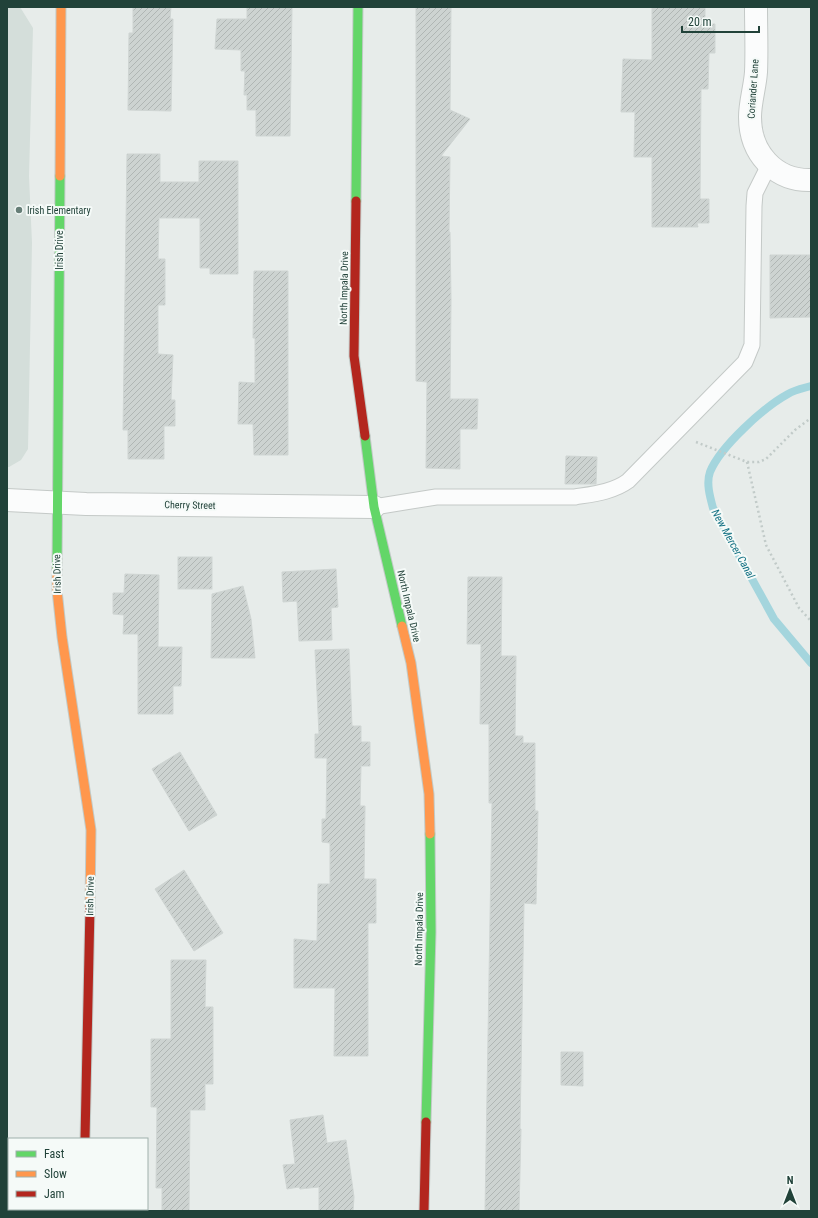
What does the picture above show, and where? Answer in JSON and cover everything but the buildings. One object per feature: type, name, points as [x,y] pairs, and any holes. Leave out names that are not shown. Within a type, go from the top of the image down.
[{"type":"street","name":"Irish Drive","points":[[61,7],[57,590],[62,637],[91,830],[85,1138]]},
{"type":"street","name":"North Impala Drive","points":[[358,7],[354,356],[374,507],[411,663],[429,794],[431,924],[424,1211]]},
{"type":"street","name":"Coriander Lane","points":[[756,7],[756,73],[750,118],[755,146],[769,165]]},
{"type":"street","points":[[769,165],[779,172],[800,180],[811,180]]},
{"type":"street","name":"Cherry Street","points":[[7,500],[86,504],[374,507]]},
{"type":"lane","points":[[374,507],[436,498],[576,497],[596,494],[620,486],[628,481],[745,362],[750,352],[752,346],[755,193],[769,165]]},
{"type":"path","points":[[704,446],[748,462],[759,462],[766,459],[795,430],[811,418]]},
{"type":"path","points":[[748,462],[766,545],[799,608],[811,621]]},
{"type":"shaded area","name":"Irish Elementary","points":[[7,7],[20,7],[33,28],[29,176],[32,243],[28,449],[21,460],[9,467],[7,467]]},
{"type":"waterway","name":"New Mercer Canal","points":[[811,386],[793,391],[778,400],[744,428],[715,462],[710,472],[708,481],[713,508],[774,619],[811,663]]},
{"type":"traffic: fast","points":[[356,201],[358,7]]},
{"type":"traffic: fast","points":[[57,570],[60,176]]},
{"type":"traffic: fast","points":[[365,436],[374,507],[402,626]]},
{"type":"traffic: fast","points":[[426,1122],[431,932],[430,834]]},
{"type":"traffic: slow","points":[[60,176],[61,7]]},
{"type":"traffic: slow","points":[[57,570],[57,590],[62,637],[91,830],[90,907]]},
{"type":"traffic: slow","points":[[402,626],[411,663],[429,794],[430,834]]},
{"type":"traffic: jam","points":[[356,201],[354,356],[365,436]]},
{"type":"traffic: jam","points":[[85,1138],[90,907]]},
{"type":"traffic: jam","points":[[424,1211],[426,1122]]},
{"type":"place","name":"Irish Elementary","points":[[19,210]]}]
